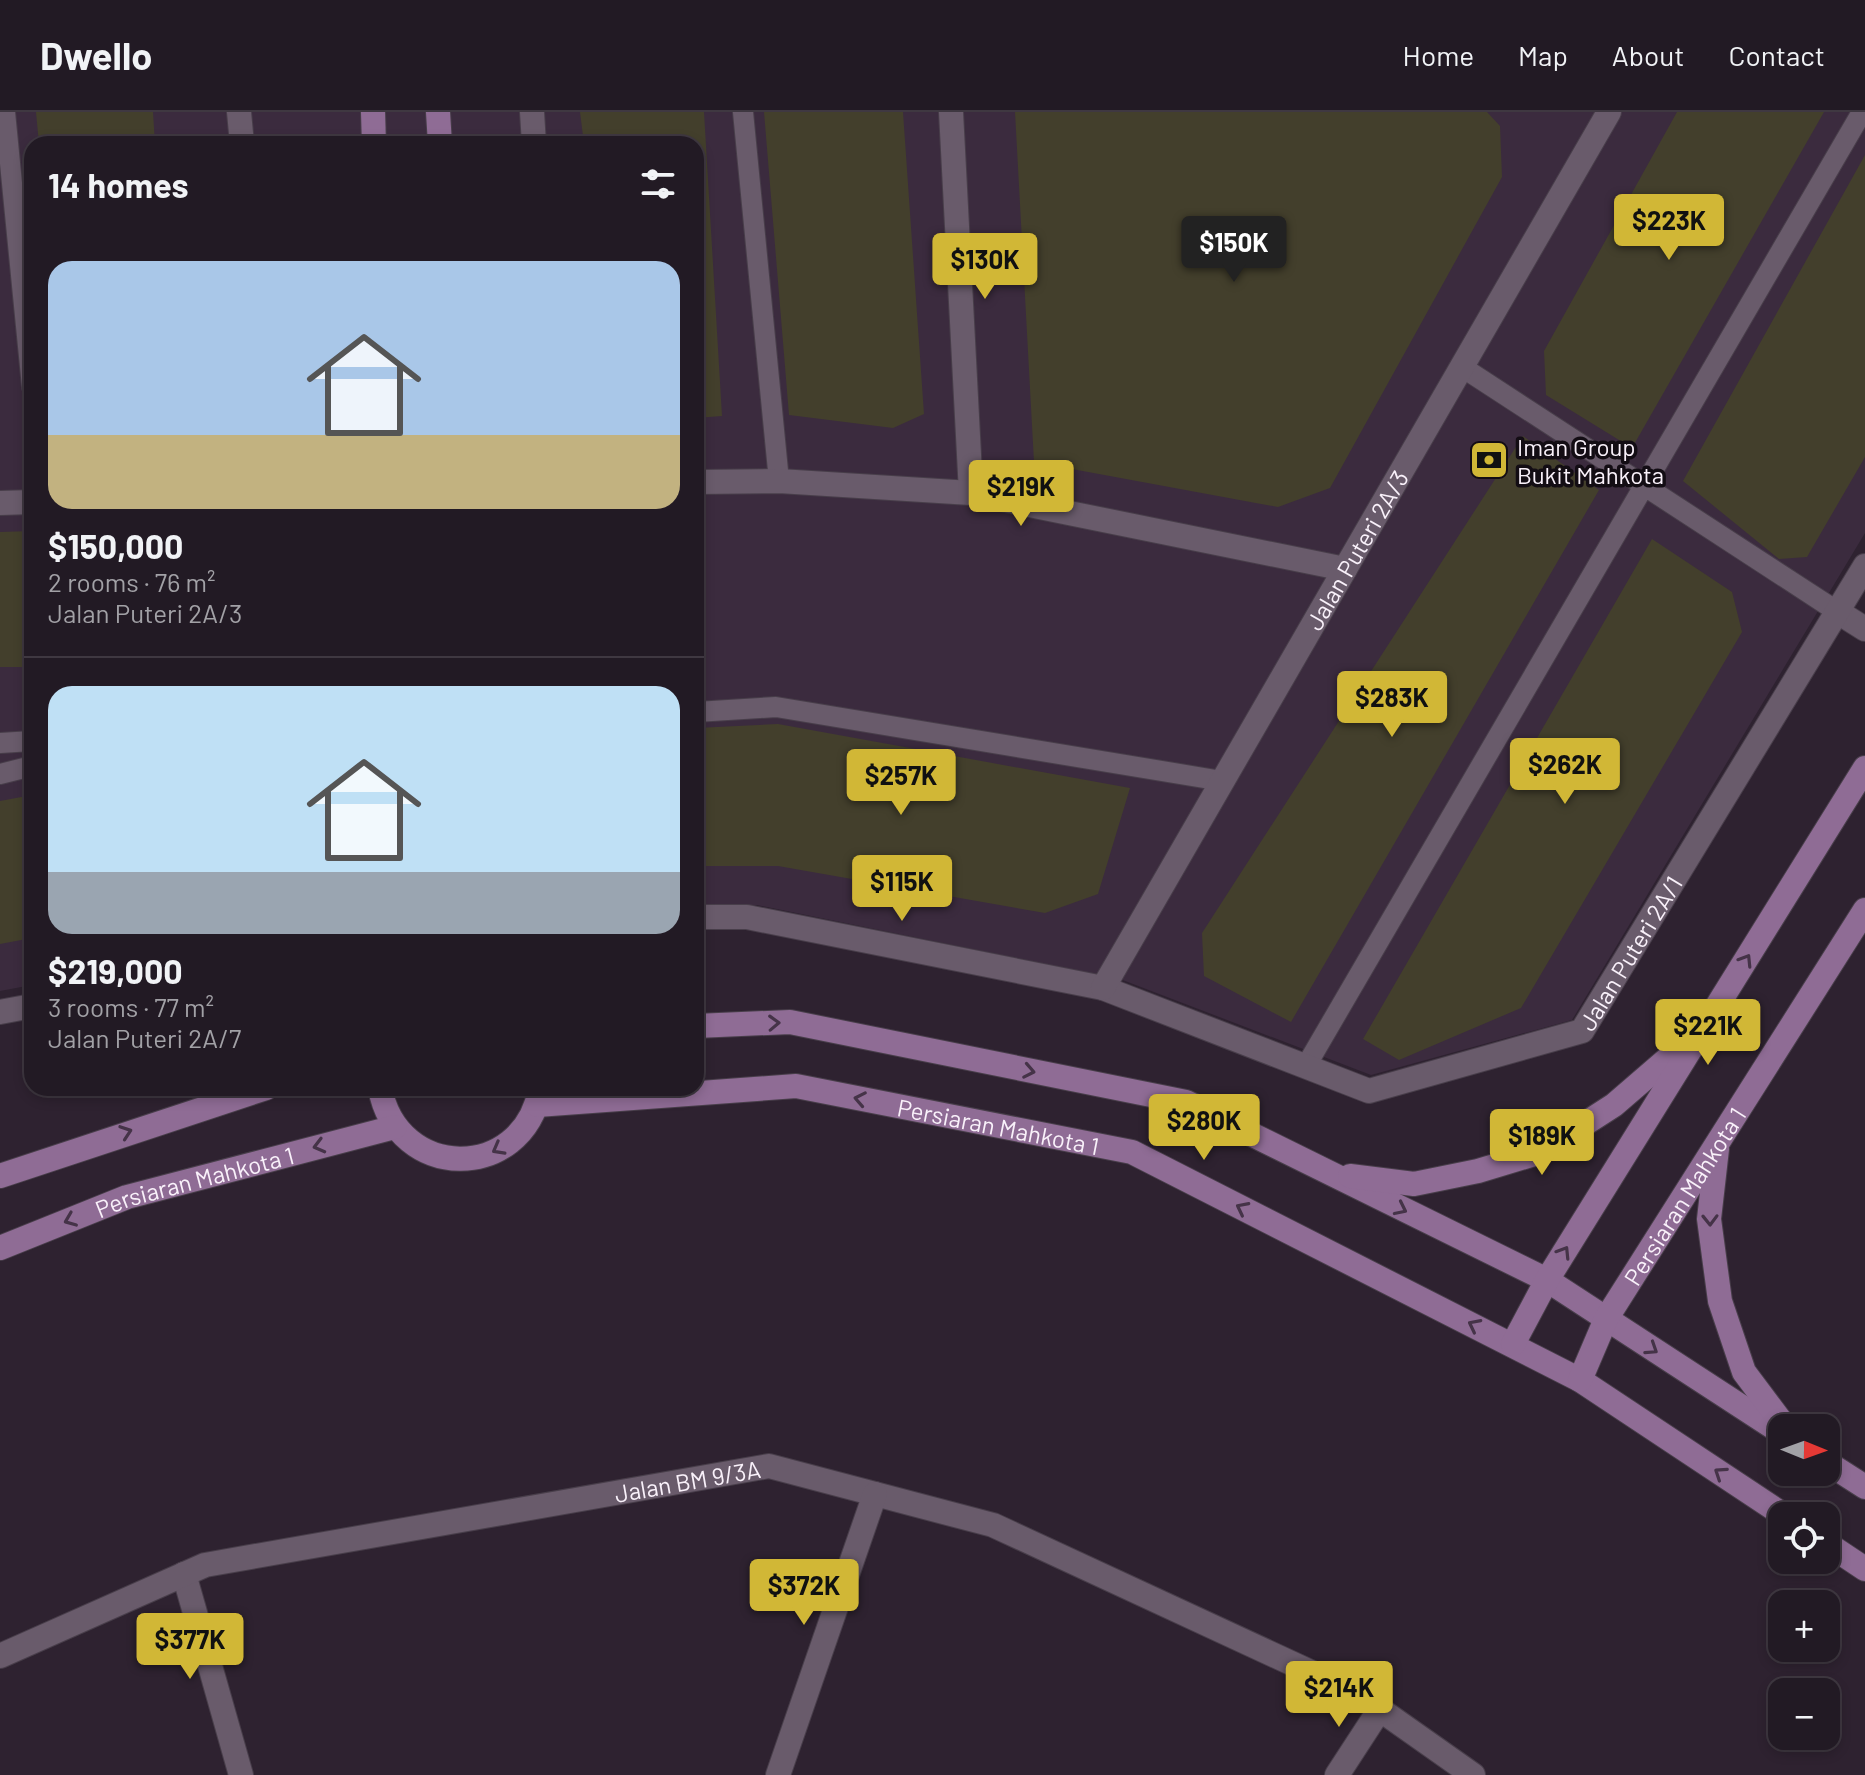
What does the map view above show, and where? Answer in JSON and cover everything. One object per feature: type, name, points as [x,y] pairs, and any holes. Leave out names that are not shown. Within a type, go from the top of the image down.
[{"type":"main road","points":[[373,112],[374,136]]},
{"type":"main road","points":[[438,112],[440,136]]},
{"type":"main road","points":[[1513,1344],[1547,1280],[1865,768]]},
{"type":"main road","name":"Persiaran Mahkota 1","points":[[1580,1380],[1606,1319],[1865,910]]},
{"type":"main road","points":[[704,1026],[790,1022],[1186,1102],[1547,1280],[1768,1424]]},
{"type":"main road","points":[[1328,1173],[1414,1184],[1478,1171],[1541,1152],[1614,1105],[1705,1027]]},
{"type":"main road","name":"Persiaran Mahkota 1","points":[[704,1090],[796,1086],[1132,1152],[1580,1380],[1768,1505]]},
{"type":"main road","points":[[0,1176],[242,1096]]},
{"type":"main road","points":[[382,1096],[395,1127]]},
{"type":"main road","name":"Persiaran Mahkota 1","points":[[0,1248],[127,1197],[395,1127],[413,1144],[435,1156],[459,1160],[485,1156],[507,1145],[525,1127],[539,1096]]},
{"type":"main road","points":[[1718,1142],[1709,1219],[1720,1301],[1744,1372],[1776,1414]]},
{"type":"main road","points":[[1840,1471],[1865,1487]]},
{"type":"main road","points":[[1840,1552],[1865,1569]]},
{"type":"street","points":[[239,112],[241,136]]},
{"type":"street","points":[[532,112],[534,136]]},
{"type":"street","points":[[951,112],[971,493]]},
{"type":"street","name":"Jalan Puteri 2A/3","points":[[1103,988],[1462,367],[1601,116]]},
{"type":"street","points":[[704,482],[779,481],[971,493],[1345,569]]},
{"type":"street","points":[[0,503],[24,502]]},
{"type":"street","name":"Jalan Puteri 2A/1","points":[[704,917],[747,917],[1103,988],[1369,1091],[1582,1031],[1865,566]]},
{"type":"street","points":[[1838,612],[1865,629]]},
{"type":"street","points":[[0,1012],[24,1008]]},
{"type":"street","name":"Jalan BM 9/3A","points":[[0,1656],[205,1565],[769,1466],[993,1525],[1358,1694],[1473,1775]]},
{"type":"street","points":[[778,1775],[875,1494]]},
{"type":"street","points":[[184,1574],[241,1775]]},
{"type":"street","points":[[1337,1775],[1380,1709]]},
{"type":"lane","points":[[5,112],[24,306]]},
{"type":"lane","points":[[743,112],[779,481]]},
{"type":"lane","points":[[1306,1066],[1862,112]]},
{"type":"lane","points":[[1462,367],[1838,612]]},
{"type":"lane","points":[[704,712],[776,707],[1222,781]]},
{"type":"lane","points":[[0,743],[24,742]]},
{"type":"lane","points":[[0,774],[24,768]]},
{"type":"shaded area","points":[[0,112],[1865,112],[1865,533],[1572,1020],[1371,1075],[1120,979],[757,905],[704,908],[704,136],[24,136],[24,986],[0,991]]},
{"type":"building","points":[[36,112],[153,112],[154,136],[38,136]]},
{"type":"building","points":[[580,112],[704,112],[722,416],[704,417],[704,136],[583,136]]},
{"type":"building","points":[[764,112],[903,112],[924,414],[893,428],[789,415]]},
{"type":"building","points":[[1015,112],[1487,112],[1500,126],[1502,177],[1330,488],[1278,507],[1034,462]]},
{"type":"building","points":[[1677,112],[1824,112],[1632,448],[1546,395],[1544,351]]},
{"type":"building","points":[[1865,155],[1865,457],[1807,557],[1779,559],[1683,481]]},
{"type":"building","points":[[1523,436],[1599,490],[1291,1022],[1204,976],[1202,933]]},
{"type":"building","points":[[24,531],[24,667],[0,667],[0,532]]},
{"type":"building","points":[[1652,539],[1732,592],[1742,632],[1521,1008],[1399,1060],[1363,1039]]},
{"type":"building","points":[[778,724],[1130,788],[1098,894],[1045,913],[778,866],[704,866],[704,728]]},
{"type":"building","points":[[24,796],[24,940],[0,944],[0,801]]},
{"type":"place","name":"Iman Group Bukit Mahkota","points":[[1489,460]]}]
